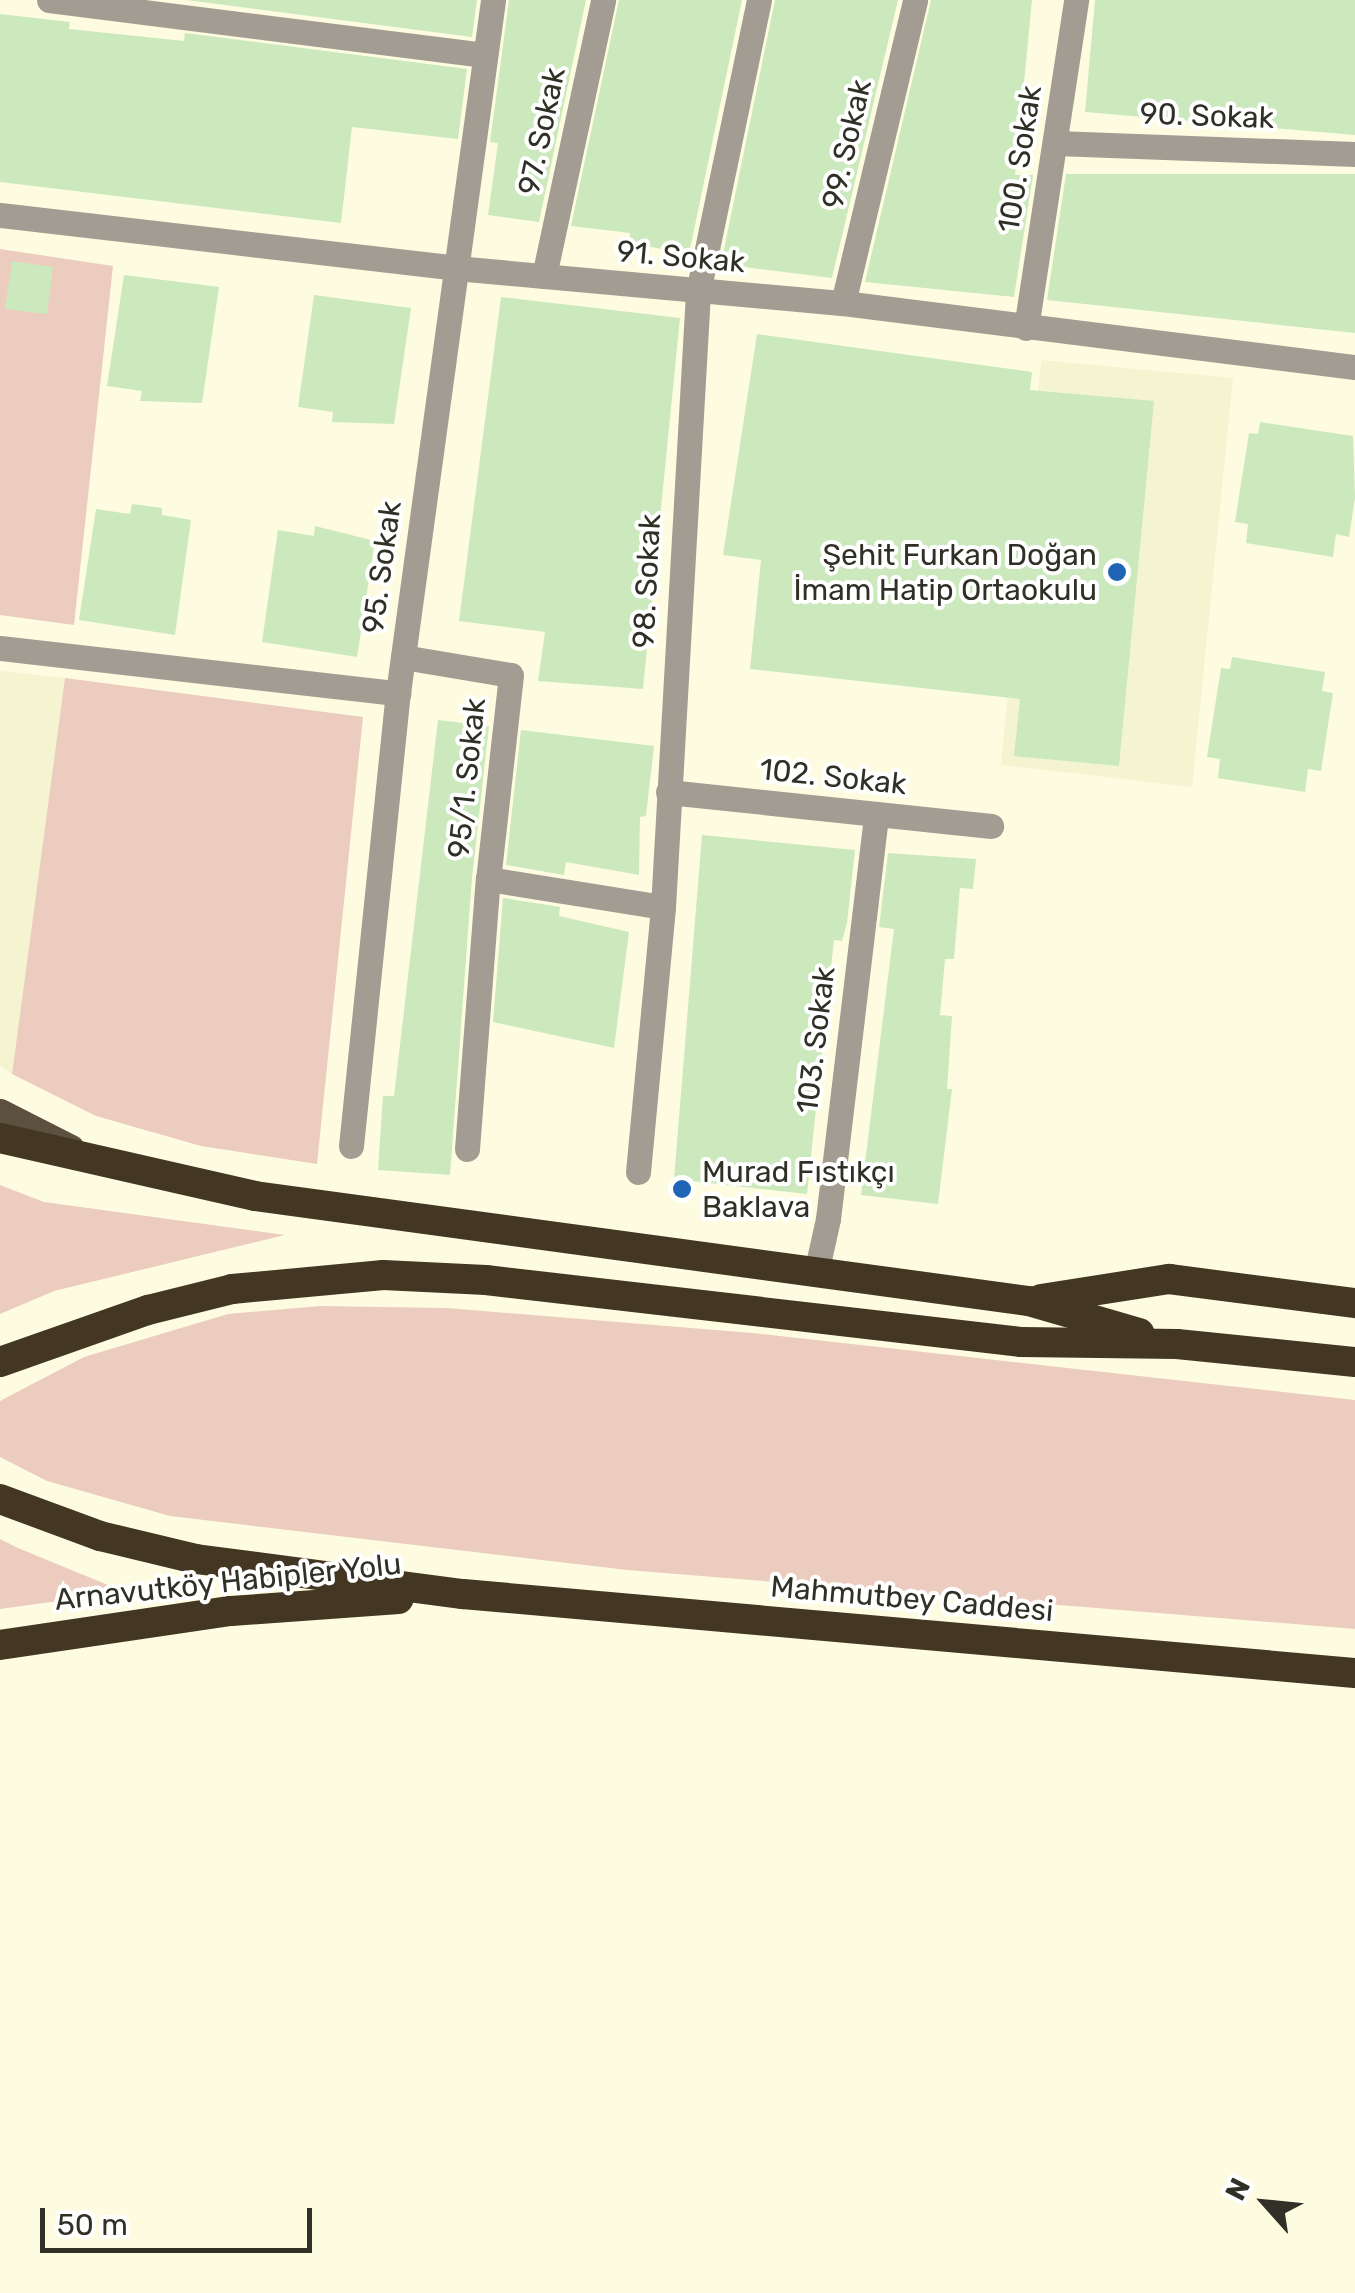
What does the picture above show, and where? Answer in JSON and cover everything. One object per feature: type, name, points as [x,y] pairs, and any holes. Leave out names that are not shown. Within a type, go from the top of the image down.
[{"type":"highway","points":[[0,1138],[255,1196],[424,1222],[1028,1301],[1178,1344]]},
{"type":"highway","points":[[717,1306],[816,1273]]},
{"type":"highway","points":[[0,1362],[148,1310],[232,1289],[312,1278],[384,1275],[486,1280],[1021,1342],[1178,1344],[1355,1362]]},
{"type":"highway","points":[[1028,1301],[1169,1279],[1355,1303]]},
{"type":"highway","points":[[0,1499],[100,1536],[196,1558],[463,1594]]},
{"type":"highway","name":"Arnavutköy Habipler Yolu","points":[[0,1645],[232,1610],[463,1594]]},
{"type":"highway","name":"Mahmutbey Caddesi","points":[[463,1594],[1355,1673]]},
{"type":"main road","points":[[0,1112],[102,1163]]},
{"type":"street","points":[[49,0],[485,54]]},
{"type":"street","name":"95. Sokak","points":[[351,1146],[398,694],[493,0]]},
{"type":"street","name":"97. Sokak","points":[[544,276],[603,0]]},
{"type":"street","name":"98. Sokak","points":[[638,1172],[663,907],[698,292],[759,0]]},
{"type":"street","name":"99. Sokak","points":[[844,303],[914,0]]},
{"type":"street","name":"100. Sokak","points":[[1026,328],[1076,0]]},
{"type":"street","name":"90. Sokak","points":[[1056,143],[1355,154]]},
{"type":"street","name":"91. Sokak","points":[[0,215],[456,268],[844,303],[1355,368]]},
{"type":"street","points":[[0,648],[398,694]]},
{"type":"street","name":"95/1. Sokak","points":[[403,656],[511,675],[488,879],[467,1149]]},
{"type":"street","name":"102. Sokak","points":[[668,792],[991,826]]},
{"type":"street","name":"103. Sokak","points":[[816,1273],[828,1219],[876,814]]},
{"type":"street","name":"95/1. Sokak","points":[[488,879],[663,907]]},
{"type":"shaded area","points":[[0,249],[113,266],[74,625],[0,615]]},
{"type":"shaded area","name":"Şehit Furkan Doğan İmam Hatip Ortaokulu","points":[[1041,360],[1233,378],[1192,787],[1001,765]]},
{"type":"shaded area","points":[[0,671],[65,678],[12,1074],[0,1066]]},
{"type":"shaded area","points":[[65,678],[363,717],[317,1164],[201,1146],[96,1116],[12,1074]]},
{"type":"shaded area","points":[[0,1185],[44,1202],[285,1235],[54,1291],[0,1314]]},
{"type":"shaded area","points":[[320,1306],[447,1308],[752,1333],[1355,1400],[1355,1629],[627,1570],[170,1516],[47,1481],[0,1457],[0,1401],[84,1357],[228,1314]]},
{"type":"shaded area","points":[[0,1539],[18,1548],[125,1592],[0,1609]]},
{"type":"building","points":[[186,0],[477,0],[472,37]]},
{"type":"building","points":[[509,0],[586,0],[539,222],[488,215],[498,143],[490,142]]},
{"type":"building","points":[[619,0],[742,0],[689,254],[629,243],[630,233],[571,226]]},
{"type":"building","points":[[775,0],[898,0],[832,278],[721,264]]},
{"type":"building","points":[[931,0],[1032,0],[1015,175],[1033,175],[1014,297],[865,282]]},
{"type":"building","points":[[1095,0],[1355,0],[1355,135],[1085,112]]},
{"type":"building","points":[[0,14],[70,22],[69,29],[184,41],[185,33],[467,69],[458,139],[352,127],[341,223],[0,182]]},
{"type":"building","points":[[1066,174],[1355,174],[1355,333],[1047,300]]},
{"type":"building","points":[[12,261],[53,267],[47,314],[5,309]]},
{"type":"building","points":[[124,275],[219,287],[202,403],[140,401],[142,391],[107,386]]},
{"type":"building","points":[[314,295],[411,308],[394,424],[332,422],[333,412],[298,407]]},
{"type":"building","points":[[501,297],[680,318],[643,689],[538,681],[545,632],[459,621]]},
{"type":"building","points":[[757,334],[1032,372],[1030,390],[1154,401],[1119,766],[1014,756],[1020,699],[750,669],[761,560],[723,555]]},
{"type":"building","points":[[1260,422],[1353,436],[1355,498],[1349,537],[1336,534],[1333,557],[1246,543],[1248,524],[1235,522],[1249,433],[1258,434]]},
{"type":"building","points":[[132,504],[162,508],[162,515],[191,520],[175,635],[79,620],[96,509],[130,514]]},
{"type":"building","points":[[315,526],[375,541],[357,657],[262,642],[278,530],[314,536]]},
{"type":"building","points":[[1232,657],[1325,672],[1322,691],[1333,693],[1321,771],[1308,769],[1305,792],[1218,778],[1220,759],[1207,757],[1221,668],[1230,669]]},
{"type":"building","points":[[438,720],[489,726],[472,878],[450,1175],[378,1170],[383,1096],[394,1096]]},
{"type":"building","points":[[521,730],[654,746],[646,816],[640,817],[639,875],[566,862],[564,875],[506,865]]},
{"type":"building","points":[[702,835],[855,850],[847,923],[842,941],[834,940],[807,1194],[674,1179]]},
{"type":"building","points":[[888,853],[976,859],[973,889],[960,888],[954,959],[945,959],[940,1015],[952,1016],[947,1089],[952,1089],[938,1204],[861,1195],[894,929],[879,927]]},
{"type":"building","points":[[503,898],[560,907],[559,916],[629,932],[614,1048],[493,1022]]},
{"type":"place","name":"Şehit Furkan Doğan İmam Hatip Ortaokulu","points":[[1117,572]]},
{"type":"place","name":"Murad Fıstıkçı Baklava","points":[[682,1189]]}]
